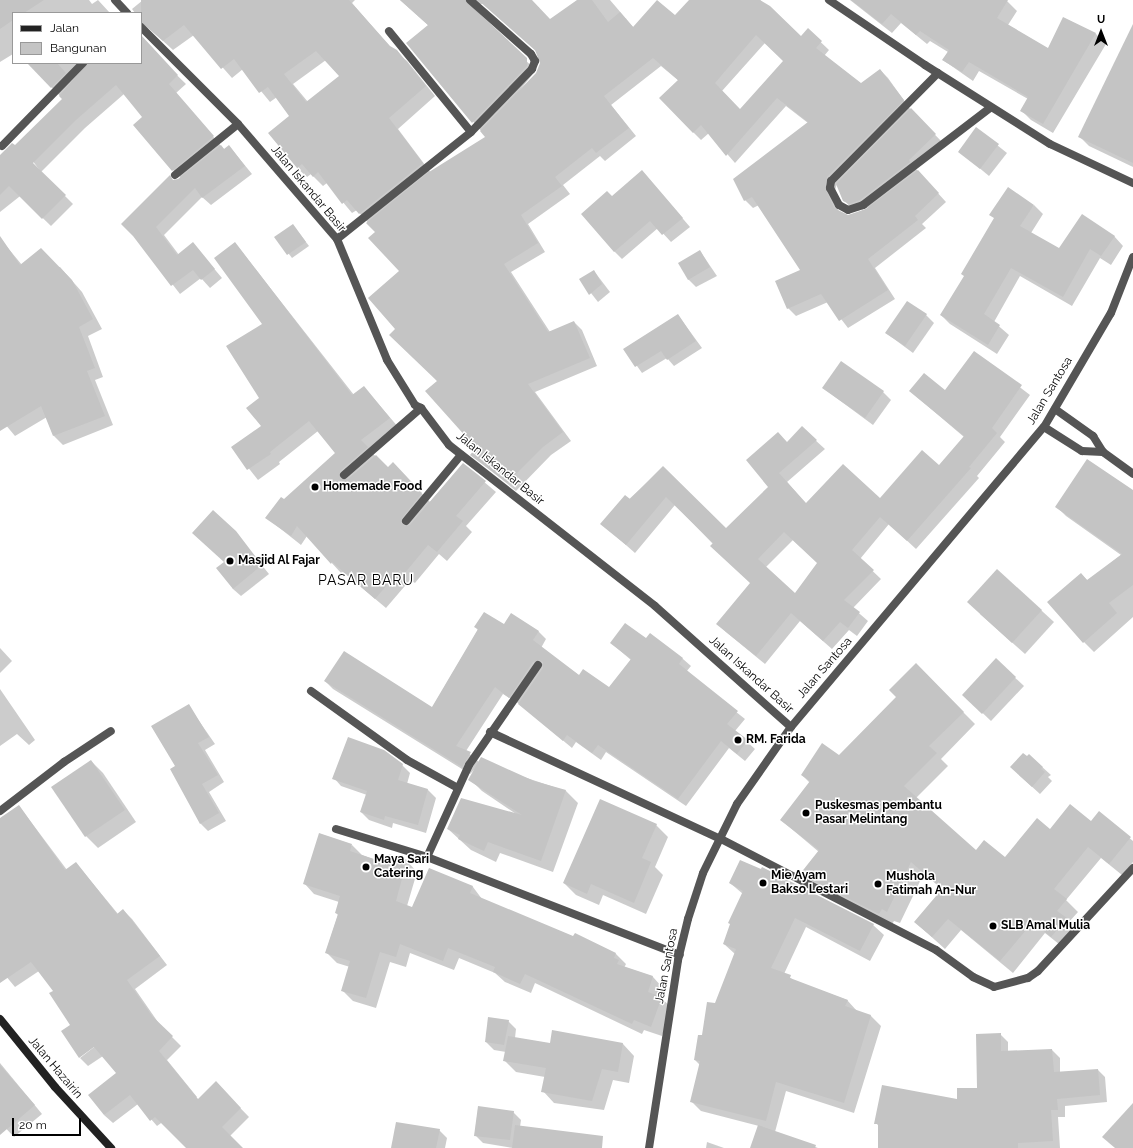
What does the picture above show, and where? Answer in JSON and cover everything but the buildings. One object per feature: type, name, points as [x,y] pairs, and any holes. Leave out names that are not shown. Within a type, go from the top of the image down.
[{"type":"main road","name":"Jalan Hazairin","points":[[0,1020],[55,1087],[111,1148]]},
{"type":"street","points":[[115,0],[126,12]]},
{"type":"street","points":[[337,239],[471,132],[532,69],[535,61],[531,54],[470,0]]},
{"type":"street","points":[[829,0],[938,74],[1050,144],[1133,183]]},
{"type":"street","name":"Jalan Iskandar Basir","points":[[142,28],[238,124],[337,239],[387,360],[415,405],[421,408],[449,445],[655,606],[791,727]]},
{"type":"street","points":[[389,31],[471,132]]},
{"type":"street","points":[[2,146],[82,64]]},
{"type":"street","points":[[938,74],[831,181],[830,188],[839,205],[848,210],[863,205],[991,107]]},
{"type":"street","points":[[175,175],[238,124]]},
{"type":"street","name":"Jalan Santosa","points":[[649,1148],[680,955],[703,873],[737,804],[791,727],[1044,427],[1111,313],[1133,257]]},
{"type":"street","points":[[344,475],[421,408]]},
{"type":"street","points":[[1054,409],[1093,436],[1103,452],[1133,474]]},
{"type":"street","points":[[1044,427],[1082,451],[1103,452]]},
{"type":"street","points":[[406,521],[461,455]]},
{"type":"street","points":[[427,857],[469,765],[490,732],[538,665]]},
{"type":"street","points":[[311,691],[407,760],[458,788]]},
{"type":"street","points":[[0,811],[64,762],[111,731]]},
{"type":"street","points":[[490,732],[721,839],[936,950],[973,977],[994,988],[1028,978],[1038,971],[1133,868]]},
{"type":"street","points":[[336,830],[427,857],[680,955]]},
{"type":"place","name":"Homemade Food","points":[[315,487]]},
{"type":"place","name":"Masjid Al Fajar","points":[[230,561]]},
{"type":"place","name":"RM. Farida","points":[[738,740]]},
{"type":"place","name":"Puskesmas pembantu Pasar Melintang","points":[[806,813]]},
{"type":"place","name":"Maya Sari Catering","points":[[366,867]]},
{"type":"place","name":"Mie Ayam Bakso Lestari","points":[[763,883]]},
{"type":"place","name":"Mushola Fatimah An-Nur","points":[[878,884]]},
{"type":"place","name":"SLB Amal Mulia","points":[[993,926]]},
{"type":"district","name":"PASAR BARU","points":[[366,580]]}]
